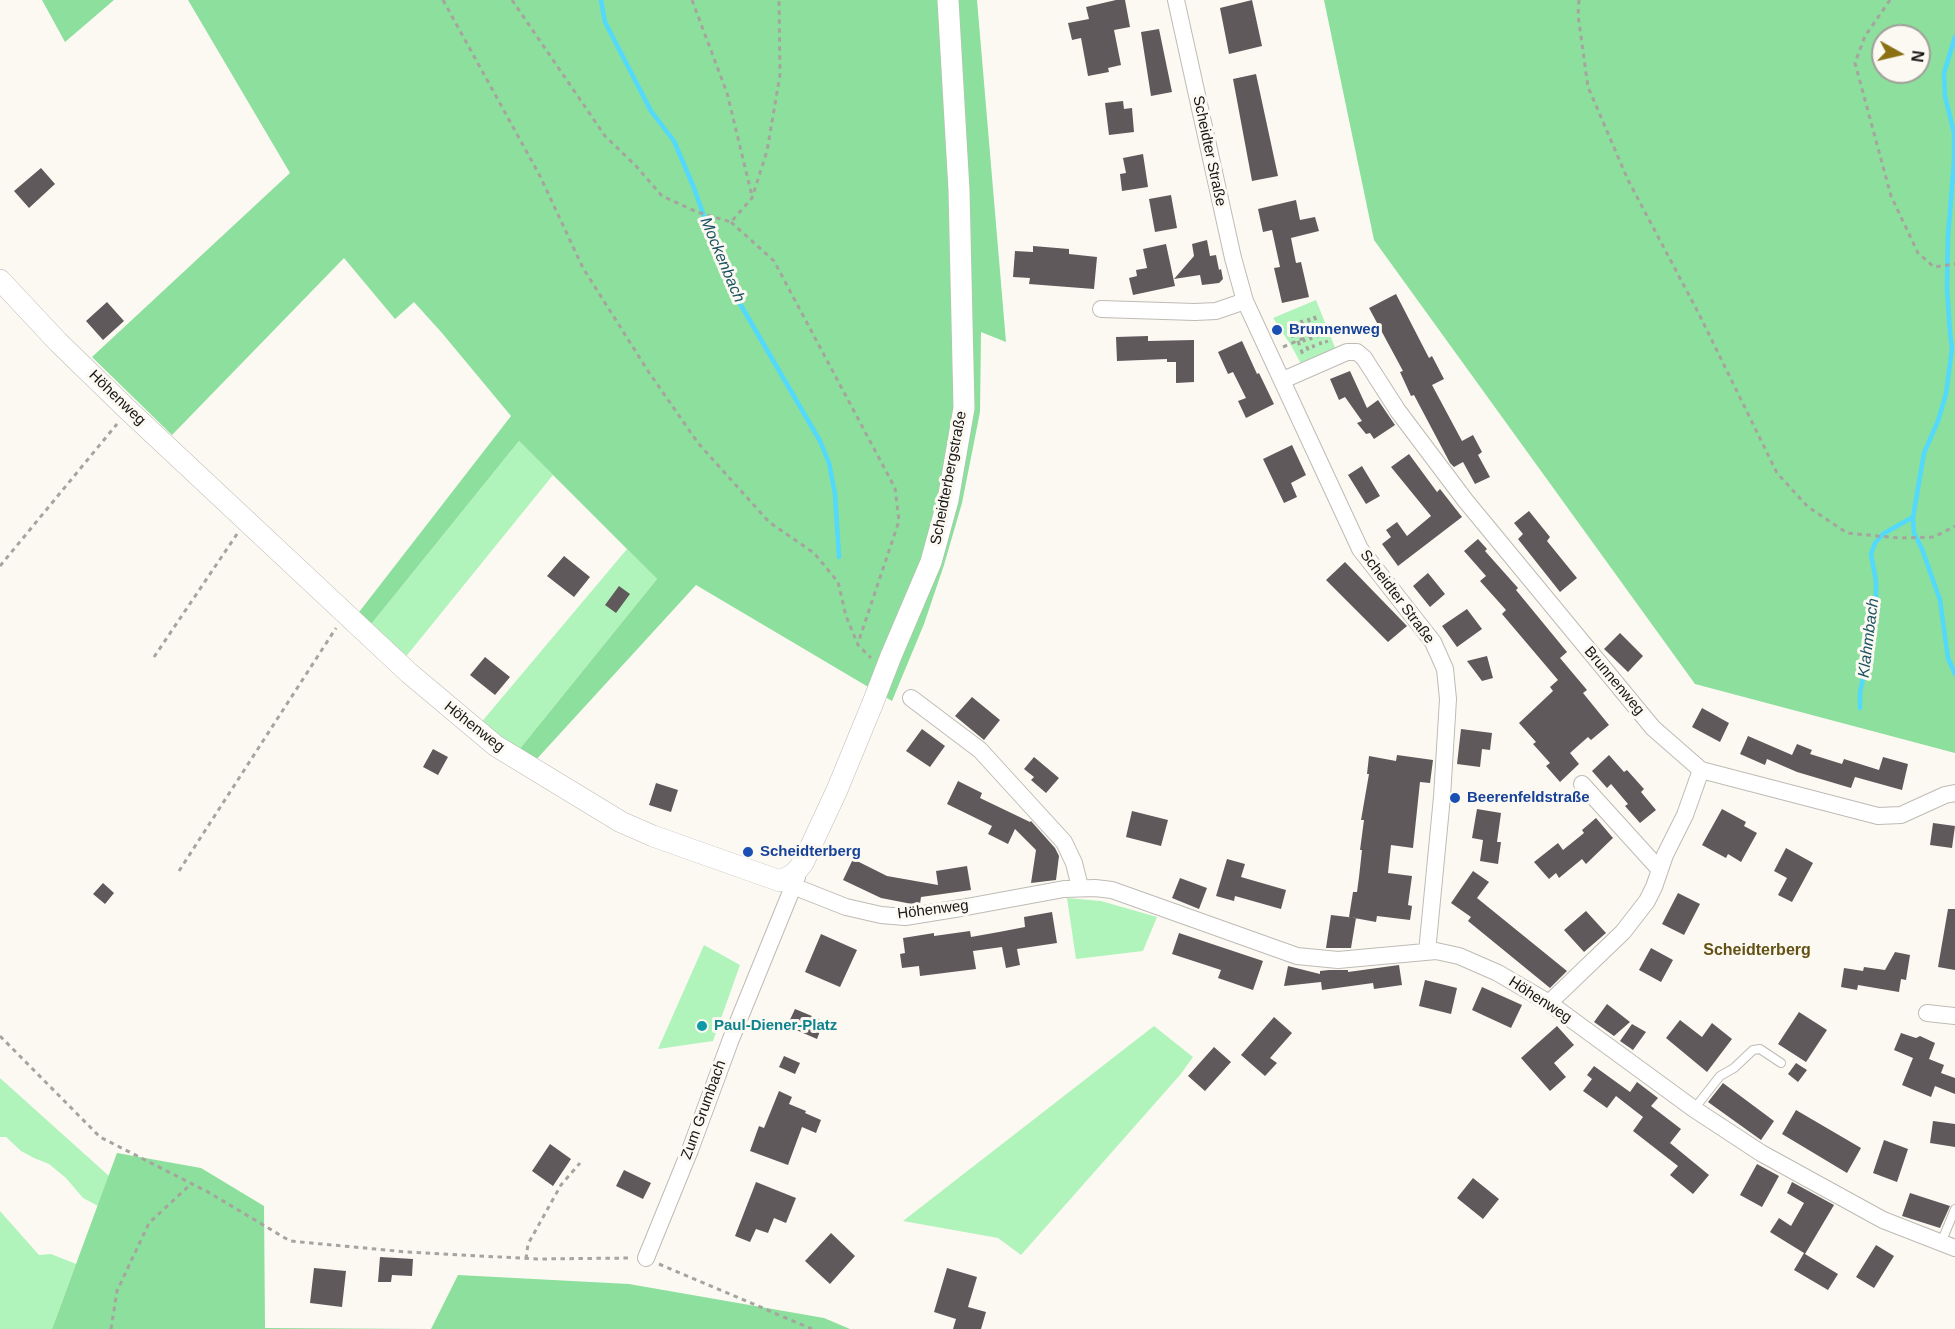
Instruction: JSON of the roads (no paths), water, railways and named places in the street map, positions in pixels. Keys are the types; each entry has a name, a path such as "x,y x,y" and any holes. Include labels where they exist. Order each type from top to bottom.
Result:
{"street":[{"name":"Scheidterbergstraße","path":"786,884 803,863 837,789 872,705 882,658 931,562 948,500 964,408 959,190 948,0"},
{"name":"Scheidter Straße","path":"1176,0 1233,258 1245,301 1360,549 1433,642 1445,669 1448,699 1442,797 1427,952"},
{"name":"Höhenweg","path":"0,280 58,342 128,410 345,615 472,728 526,765 621,822 846,907 866,912 905,917 1080,887 1112,891 1296,956 1338,960 1427,952 1448,953 1465,958 1498,973 1549,1003 1694,1109 1761,1153 1883,1220 1948,1245"},
{"path":"1101,309 1216,311 1245,301"},
{"name":"Brunnenweg","path":"1283,380 1347,352 1357,352 1364,358 1398,411 1465,500 1653,728 1701,770 1878,816 1900,814 1955,793"},
{"path":"911,698 980,750 1064,842 1074,863 1080,887"},
{"path":"1549,1003 1623,933 1647,902 1685,815 1701,770"},
{"path":"1582,784 1660,870"},
{"name":"Zum Grumbach","path":"646,1258 690,1150 786,884"},
{"path":"1927,1013 1955,1016"}],"lane":[{"path":"1694,1109 1720,1076 1734,1068 1753,1050 1760,1049 1781,1064"},
{"path":"1948,1245 1955,1209"}],"waterway":[{"name":"Mockenbach","path":"601,0 605,22 651,111 674,141 735,295 820,441 829,463 835,494 839,557"},
{"name":"Klahmbach","path":"1955,37 1944,73 1945,96 1954,133 1947,288 1952,348 1946,394 1938,421 1924,453 1913,517 1914,533 1940,600 1948,658 1955,674"},
{"name":"Klahmbach","path":"1860,708 1860,693 1871,639 1876,598 1876,581 1871,554 1875,543 1883,534 1913,517"}],"place":[{"name":"Brunnenweg","path":"1277,330"},
{"name":"Beerenfeldstraße","path":"1455,798"},
{"name":"Scheidterberg","path":"748,852"},
{"name":"Paul-Diener-Platz","path":"702,1026"}],"district":[{"name":"Scheidterberg","path":"1757,951"}]}
